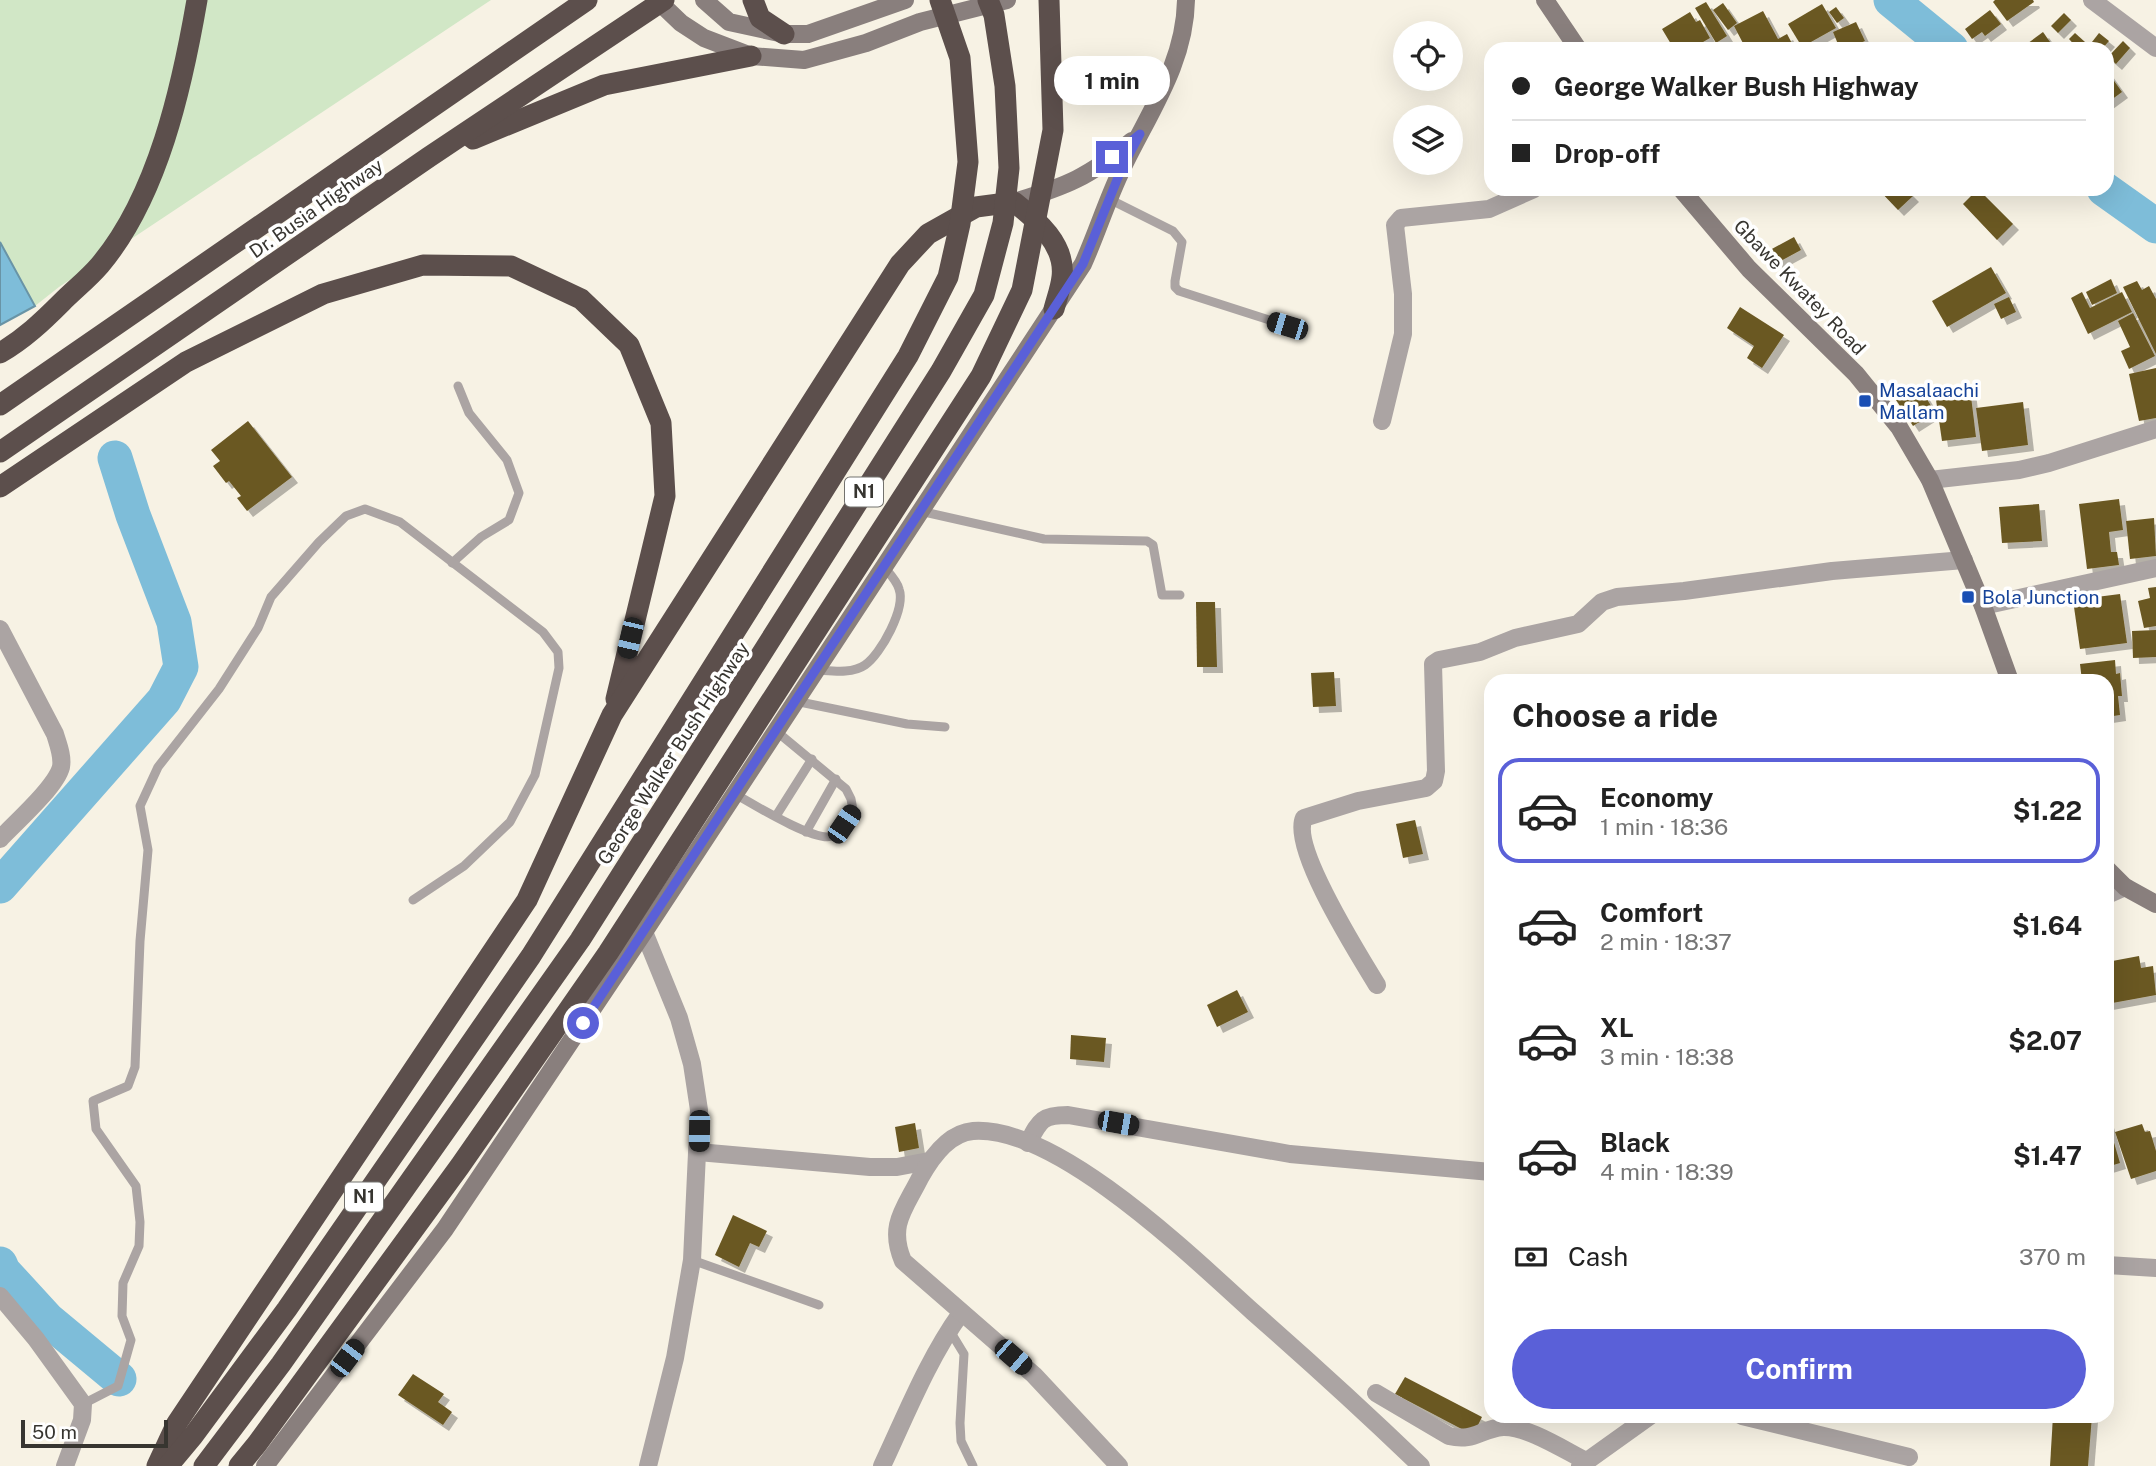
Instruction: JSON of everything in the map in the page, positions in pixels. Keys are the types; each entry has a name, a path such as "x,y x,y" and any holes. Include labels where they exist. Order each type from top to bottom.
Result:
{"highway":[{"path":"0,353 26,337 101,264 135,211 163,143 182,78 197,0"},
{"name":"Dr. Busia Highway","path":"0,405 587,0"},
{"path":"753,0 760,18 784,34"},
{"name":"George Walker Bush Highway","path":"168,1466 287,1309 523,968 908,356 948,276 960,224 968,162 960,58 940,0"},
{"name":"George Walker Bush Highway","path":"204,1466 281,1364 580,940 941,371 984,295 1003,223 1009,167 1005,86 994,15 988,0"},
{"name":"N1","path":"239,1466 460,1166 608,953 981,376 1022,290 1053,130 1049,0"},
{"name":"Dr. Busia Highway","path":"0,452 660,1"},
{"path":"429,157 604,85 751,55"},
{"path":"157,1466 177,1423 527,900 612,715 900,264 928,234 976,207 1014,202 1034,218 1061,252 1063,276 1054,309"},
{"path":"0,487 186,362 323,294 423,265 512,266 581,299 629,345 661,423 665,496 612,715"}],"street":[{"path":"704,0 729,22 784,34 808,34 905,0"},
{"path":"660,1 681,23 704,38 751,55 804,60 866,43 920,22 1007,0"},
{"path":"1545,0 1573,42"},
{"path":"2092,0 2156,48"},
{"path":"265,1466 445,1229 644,932 1083,264 1109,199 1172,71 1184,29 1185,1"},
{"path":"1014,202 1082,178 1140,134"},
{"path":"1382,421 1403,334 1403,295 1395,225 1401,218 1489,209 1518,196"},
{"name":"Gbawe Kwatey Road","path":"1687,196 1749,269 1856,374 1899,428 1930,480 1983,606 2007,674"},
{"path":"1930,480 2029,468 2156,429"},
{"path":"1377,985 1320,883 1302,842 1301,824 1304,818 1358,801 1426,788 1434,781 1433,664 1439,660 1480,652 1515,638 1578,624 1602,602 1616,597 1684,592 1832,571 1964,560"},
{"path":"1983,606 2156,568"},
{"path":"0,629 55,734 61,751 61,765 55,780 0,839"},
{"path":"2114,876 2124,887 2153,898"},
{"path":"2114,892 2124,887"},
{"path":"644,932 679,1018 692,1064 699,1110 692,1260 675,1359 649,1466"},
{"path":"1028,1143 1038,1122 1050,1115 1068,1115 1290,1154 1484,1171"},
{"path":"1119,1466 1034,1375 903,1261 896,1244 897,1225 929,1161 948,1141 971,1131 993,1132 1028,1143 1104,1184 1166,1234 1359,1406 1421,1466"},
{"path":"698,1152 870,1167 897,1167 929,1161"},
{"path":"2114,1265 2156,1268"},
{"path":"0,1296 36,1339 83,1404 82,1420 65,1466"},
{"path":"882,1466 949,1329 961,1312"},
{"path":"1376,1393 1448,1436 1472,1438 1488,1430 1504,1427 1521,1430 1583,1463 1640,1423"},
{"path":"1771,1423 1909,1457"}],"lane":[{"path":"1109,199 1180,236 1182,242 1175,281 1179,291 1287,326"},
{"path":"452,563 481,537 509,520 519,493 507,460 469,412 458,386"},
{"path":"83,1404 118,1386 131,1340 122,1316 123,1283 139,1246 140,1222 136,1186 96,1129 93,1101 128,1086 135,1067 140,941 148,850 141,806 158,767 219,689 258,628 271,597 319,541 346,516 365,509 400,522 543,632 558,652 559,668 535,775 510,822 464,866 414,900"},
{"path":"920,511 1044,539 1147,541 1153,545 1160,591 1167,596 1180,595"},
{"path":"816,670 845,672 865,665 886,640 901,604 900,589 884,567"},
{"path":"796,701 907,724 945,727"},
{"path":"735,794 806,832 825,838 833,836 853,810 852,799 846,789 776,731"},
{"path":"776,816 812,759"},
{"path":"806,832 836,779"},
{"path":"692,1260 819,1305"},
{"path":"949,1329 964,1354 961,1441 973,1466"}],"green space":[{"path":"0,0 491,0 59,287 35,306 0,242"}],"water":[{"path":"0,242 35,306 0,325"}],"building":[{"path":"1706,2 1727,36 1715,42 1695,8"},
{"path":"1993,2 2034,2 2007,21"},
{"path":"1723,3 1737,23 1728,30 1713,10"},
{"path":"1822,4 1836,28 1811,42 1799,42 1788,24"},
{"path":"1836,7 1844,18 1837,23 1829,12"},
{"path":"1990,10 2001,24 1985,36 1982,32 1972,39 1965,29"},
{"path":"1763,11 1778,39 1787,34 1791,42 1742,42 1734,26"},
{"path":"1690,12 1696,22 1700,20 1710,38 1703,42 1670,42 1662,29"},
{"path":"2064,13 2071,20 2058,33 2051,26"},
{"path":"1856,22 1865,41 1837,42 1833,32"},
{"path":"2043,32 2050,42 2029,42"},
{"path":"2075,33 2085,42 2072,42 2069,39"},
{"path":"2099,33 2109,41 2108,42 2092,42"},
{"path":"2123,41 2130,48 2116,64 2114,51"},
{"path":"2114,81 2122,92 2114,98"},
{"path":"1885,196 1913,196 1898,210"},
{"path":"1971,196 1985,196 2013,224 1997,240 1963,204"},
{"path":"1794,237 1801,250 1777,263 1770,250"},
{"path":"1991,267 2006,293 1947,327 1932,301"},
{"path":"2111,279 2117,293 2092,305 2086,292"},
{"path":"2137,281 2142,290 2149,286 2156,299 2156,354 2123,287"},
{"path":"2082,292 2090,308 2122,292 2132,312 2088,334 2071,298"},
{"path":"2009,297 2016,312 2001,319 1994,304"},
{"path":"1740,307 1784,335 1762,368 1747,358 1754,346 1727,328"},
{"path":"2133,313 2155,356 2129,369 2121,351 2130,347 2118,321"},
{"path":"2156,368 2156,418 2139,421 2129,374"},
{"path":"1918,385 1935,412 1913,426 1896,400"},
{"path":"1970,388 1976,437 1942,441 1935,393"},
{"path":"2023,402 2028,445 1982,451 1976,408"},
{"path":"248,421 292,477 247,511 237,498 241,496 213,466 220,461 211,450"},
{"path":"2119,499 2123,530 2109,532 2111,552 2117,552 2119,565 2087,569 2079,504"},
{"path":"2039,504 2042,541 2002,543 1999,507"},
{"path":"2154,518 2156,556 2130,559 2126,521"},
{"path":"2156,587 2156,626 2144,628 2138,601 2150,598 2148,588"},
{"path":"2120,594 2127,643 2080,649 2073,600"},
{"path":"1196,602 1215,602 1217,667 1197,667"},
{"path":"2156,630 2156,657 2133,658 2132,631"},
{"path":"2115,660 2116,674 2120,673 2120,715 2114,716 2114,674 2081,674 2080,664"},
{"path":"1334,672 1336,706 1313,707 1311,673"},
{"path":"1415,820 1423,854 1403,858 1396,824"},
{"path":"2139,956 2141,968 2153,966 2156,995 2114,1003 2114,961"},
{"path":"1237,990 1248,1012 1217,1027 1207,1005"},
{"path":"1071,1035 1106,1038 1104,1062 1070,1059"},
{"path":"915,1123 919,1148 899,1152 895,1127"},
{"path":"2142,1124 2145,1132 2150,1131 2156,1151 2156,1171 2131,1179 2115,1132"},
{"path":"2114,1142 2120,1163 2114,1165"},
{"path":"733,1215 767,1231 759,1247 750,1243 739,1267 715,1255"},
{"path":"413,1374 444,1394 438,1402 452,1412 443,1425 398,1395"},
{"path":"1405,1377 1482,1417 1473,1435 1395,1394"},
{"path":"2053,1423 2091,1423 2088,1466 2050,1466"}],"waterway":[{"path":"1891,0 1942,42"},
{"path":"2114,196 2156,226"},
{"path":"0,886 164,700 181,667 174,622 133,515 115,458"},
{"path":"0,1264 3,1271 48,1320 119,1379"}],"place":[{"name":"Masalaachi Mallam","path":"1865,401"},
{"name":"Bola Junction","path":"1968,597"}],"route":[{"path":"583,1023 1083,264 1104,218 1121,170 1140,134 1112,157"}]}
